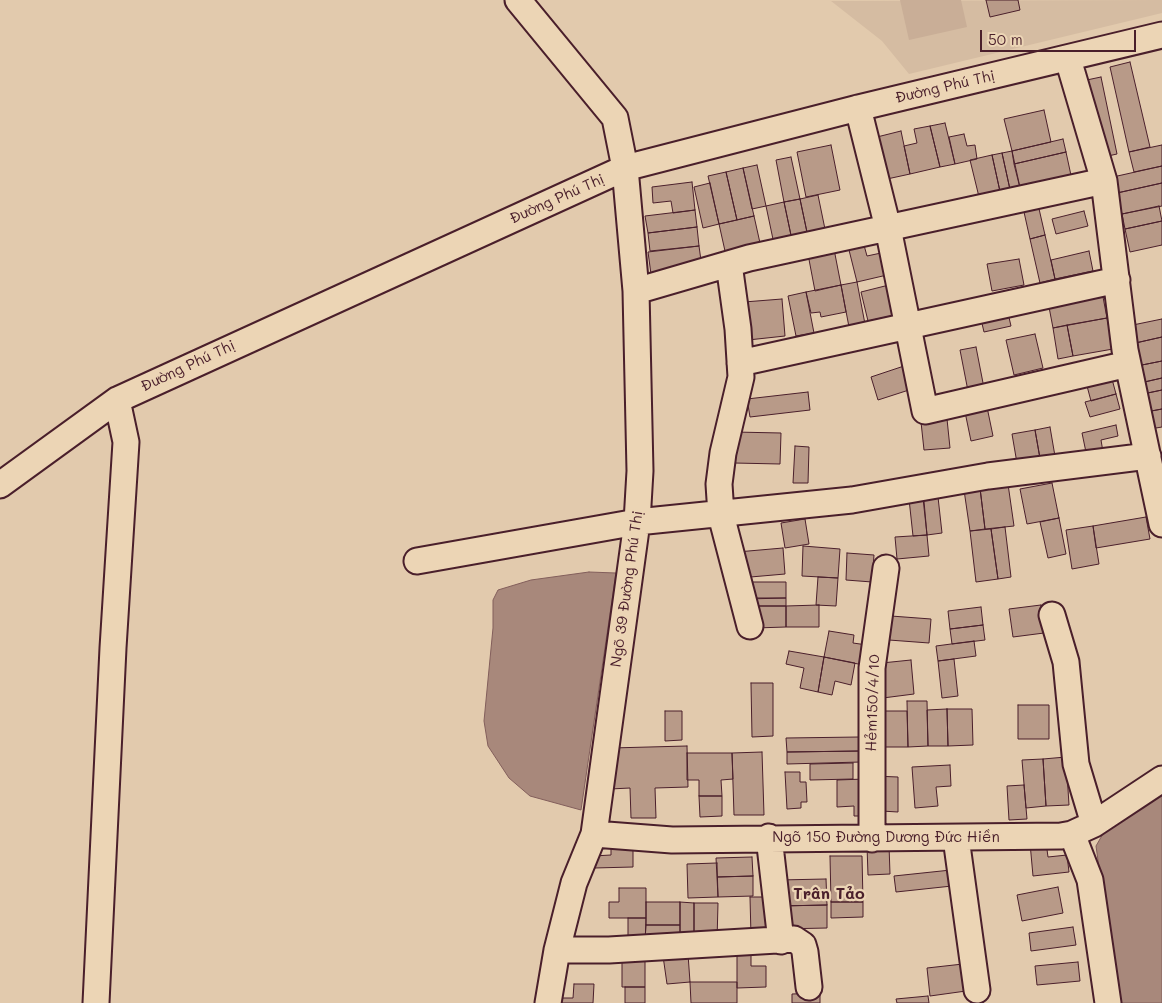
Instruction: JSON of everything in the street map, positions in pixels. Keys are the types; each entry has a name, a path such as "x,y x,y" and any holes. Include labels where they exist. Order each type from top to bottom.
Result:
{"street":[{"name":"Ngõ 39 Đường Phú Thị","path":"518,0 615,118 625,168 636,291 640,471 638,522 594,834 574,883 557,950 548,1003"},
{"name":"Đường Phú Thị","path":"0,485 117,400 625,168 858,108 1162,35"},
{"path":"1068,59 1104,182 1128,364 1162,524"},
{"path":"858,108 888,228 925,411 1128,364"},
{"path":"636,291 729,264 1104,182"},
{"path":"729,264 738,329 741,377 722,461 719,484 721,515 750,626"},
{"path":"740,363 1117,280"},
{"path":"96,1003 126,442 117,400"},
{"path":"417,561 638,522 721,515 852,500 988,476 1148,456"},
{"name":"Hẻm150/4/10","path":"872,839 872,668 886,568"},
{"path":"1052,615 1066,662 1083,829 1108,1003"},
{"path":"1083,829 1162,779"},
{"name":"Ngõ 150 Đường Dương Đức Hiền","path":"594,834 672,840 769,837 872,839 956,838 1083,829"},
{"path":"769,837 781,940"},
{"path":"956,838 977,990"},
{"path":"557,950 609,950 794,939 803,945 808,987"}],"shaded area":[{"path":"900,0 961,0 967,27 909,40"},
{"path":"1162,0 1162,13 909,74 882,41 831,1"},
{"path":"589,572 616,573 581,810 530,796 509,778 488,746 484,721 493,628 493,600 498,590 531,580"},
{"path":"1162,795 1162,1003 1118,1003 1096,846 1104,832 1139,803"}],"building":[{"path":"986,0 1018,0 1020,10 990,17"},
{"path":"1130,62 1150,147 1129,152 1110,67"},
{"path":"1101,77 1117,154 1099,158 1082,81"},
{"path":"1044,110 1051,142 1012,151 1004,119"},
{"path":"945,123 955,164 940,167 930,126"},
{"path":"930,126 940,167 910,174 904,146 917,143 914,129"},
{"path":"901,131 910,174 887,179 877,137"},
{"path":"964,134 967,146 975,145 977,159 955,164 949,137"},
{"path":"1063,139 1066,152 1014,164 1012,151"},
{"path":"831,145 840,190 806,197 797,152"},
{"path":"1162,145 1162,166 1134,172 1129,152"},
{"path":"1012,151 1021,192 1011,194 1002,153"},
{"path":"1066,152 1072,180 1021,192 1014,164"},
{"path":"1002,153 1011,194 1001,196 992,155"},
{"path":"992,155 1001,196 980,201 970,160"},
{"path":"791,157 800,199 784,202 776,160"},
{"path":"757,165 766,206 752,209 743,168"},
{"path":"1162,166 1162,183 1117,193 1113,177"},
{"path":"743,168 754,216 737,220 726,172"},
{"path":"726,172 737,220 719,224 708,176"},
{"path":"692,182 695,210 673,213 671,201 653,203 652,187"},
{"path":"710,183 719,224 703,228 694,187"},
{"path":"1162,183 1162,206 1122,214 1117,193"},
{"path":"818,195 826,234 808,237 800,199"},
{"path":"800,199 808,237 792,240 784,202"},
{"path":"1037,200 1045,235 1030,239 1022,203"},
{"path":"784,202 792,240 774,244 766,206"},
{"path":"1159,206 1162,221 1125,229 1122,214"},
{"path":"695,210 697,227 648,233 645,216"},
{"path":"1084,211 1088,226 1056,234 1052,219"},
{"path":"754,216 762,252 727,260 719,224"},
{"path":"1162,221 1162,245 1130,252 1125,229"},
{"path":"697,227 699,246 650,251 648,233"},
{"path":"1045,235 1055,279 1040,283 1030,239"},
{"path":"862,238 867,256 881,253 887,275 857,282 847,242"},
{"path":"833,244 841,285 815,291 807,249"},
{"path":"699,246 702,268 651,274 648,252"},
{"path":"1089,251 1093,271 1055,279 1051,260"},
{"path":"1019,259 1024,285 992,291 987,264"},
{"path":"857,282 865,324 849,327 841,285"},
{"path":"841,285 846,312 821,317 820,312 811,313 806,292"},
{"path":"889,285 895,315 868,321 861,292"},
{"path":"806,292 814,333 796,336 788,296"},
{"path":"1103,297 1107,318 1053,328 1049,307"},
{"path":"782,299 785,336 748,340 744,302"},
{"path":"1007,309 1011,326 984,332 980,315"},
{"path":"1107,318 1113,349 1073,356 1067,325"},
{"path":"1162,319 1162,337 1131,344 1128,326"},
{"path":"1067,325 1073,356 1058,359 1053,328"},
{"path":"1035,334 1043,368 1014,375 1006,340"},
{"path":"1162,337 1162,361 1137,366 1131,344"},
{"path":"976,347 984,388 968,391 960,350"},
{"path":"1162,361 1162,378 1140,383 1137,366"},
{"path":"904,366 912,389 878,400 871,377"},
{"path":"1162,378 1162,390 1143,394 1140,383"},
{"path":"1112,379 1116,394 1091,401 1087,386"},
{"path":"1162,390 1162,409 1146,412 1143,394"},
{"path":"808,392 810,410 750,417 747,399"},
{"path":"1116,394 1120,409 1090,417 1085,402"},
{"path":"987,407 993,436 971,441 965,412"},
{"path":"1162,409 1162,427 1150,429 1146,412"},
{"path":"947,419 950,448 924,450 921,422"},
{"path":"1116,425 1118,436 1101,440 1103,452 1087,457 1082,433"},
{"path":"1050,427 1056,462 1041,464 1035,430"},
{"path":"1035,430 1041,464 1018,469 1012,434"},
{"path":"734,432 781,433 780,464 734,463"},
{"path":"795,446 809,447 808,483 793,483"},
{"path":"1052,483 1059,518 1027,524 1020,489"},
{"path":"1008,484 1014,526 985,529 980,488"},
{"path":"937,488 942,533 927,535 923,490"},
{"path":"980,488 985,529 970,531 964,490"},
{"path":"923,498 927,535 913,536 909,499"},
{"path":"1146,517 1150,539 1096,548 1093,526"},
{"path":"1059,518 1066,554 1048,558 1040,522"},
{"path":"805,519 809,544 785,548 781,523"},
{"path":"1093,526 1099,564 1072,569 1066,530"},
{"path":"1005,527 1011,577 998,579 991,529"},
{"path":"991,529 998,579 976,582 970,531"},
{"path":"927,535 929,556 897,559 895,537"},
{"path":"803,546 840,549 838,578 802,576"},
{"path":"783,548 785,574 739,578 737,552"},
{"path":"847,553 874,555 872,582 846,580"},
{"path":"818,577 838,578 836,606 816,605"},
{"path":"745,582 786,582 786,598 745,599"},
{"path":"754,598 786,598 786,606 755,606"},
{"path":"819,605 819,627 786,627 786,606"},
{"path":"1041,605 1044,633 1013,637 1009,609"},
{"path":"755,606 786,606 786,627 755,628"},
{"path":"981,607 983,625 950,629 948,611"},
{"path":"891,616 931,619 929,643 889,640"},
{"path":"983,625 985,640 952,644 950,629"},
{"path":"829,631 854,635 853,643 867,645 863,665 824,657"},
{"path":"974,641 976,656 938,661 936,646"},
{"path":"789,651 824,657 818,692 800,688 804,668 786,664"},
{"path":"824,657 855,663 851,685 835,681 832,695 818,692"},
{"path":"954,659 958,696 942,698 938,661"},
{"path":"911,660 914,694 875,699 872,664"},
{"path":"751,683 773,683 773,736 752,737"},
{"path":"907,701 927,701 928,746 908,747"},
{"path":"1018,705 1049,705 1049,739 1018,739"},
{"path":"947,709 972,709 973,745 948,746"},
{"path":"947,709 948,746 928,746 927,710"},
{"path":"665,711 682,711 682,740 665,741"},
{"path":"871,711 907,711 908,747 872,747"},
{"path":"860,737 861,751 787,752 786,738"},
{"path":"687,746 688,787 655,788 656,818 631,818 630,788 610,789 611,748"},
{"path":"861,751 861,762 787,764 787,752"},
{"path":"762,752 764,815 734,815 732,753"},
{"path":"687,753 732,753 733,779 721,780 722,796 699,796 699,780 687,780"},
{"path":"1066,757 1069,805 1046,806 1043,759"},
{"path":"1043,759 1046,806 1026,808 1022,760"},
{"path":"853,763 853,779 810,780 810,764"},
{"path":"950,765 951,786 936,787 938,806 915,808 912,767"},
{"path":"785,772 800,772 800,782 806,782 807,802 801,802 801,808 787,809"},
{"path":"873,776 898,777 898,812 881,811"},
{"path":"865,779 866,816 854,816 854,806 837,807 837,780"},
{"path":"1024,785 1027,819 1009,820 1007,786"},
{"path":"699,796 722,796 722,816 700,817"},
{"path":"1046,842 1048,857 1067,855 1069,872 1033,876 1030,843"},
{"path":"889,845 890,874 868,875 867,846"},
{"path":"611,847 633,847 633,867 594,868 593,856 611,855"},
{"path":"830,856 862,856 863,902 831,902"},
{"path":"752,857 753,876 717,877 716,858"},
{"path":"717,863 718,897 688,898 687,864"},
{"path":"951,870 952,886 896,892 894,876"},
{"path":"753,876 753,896 718,897 717,877"},
{"path":"826,879 827,905 779,906 779,880"},
{"path":"1058,887 1063,913 1022,921 1017,895"},
{"path":"619,888 646,888 646,918 609,918 609,902 619,902"},
{"path":"750,897 771,897 771,935 751,936"},
{"path":"646,902 680,902 680,925 646,925"},
{"path":"680,902 694,903 694,941 680,941"},
{"path":"831,902 863,902 863,917 831,918"},
{"path":"694,903 718,903 717,941 694,941"},
{"path":"827,905 827,928 780,929 779,906"},
{"path":"628,918 646,918 645,945 628,945"},
{"path":"646,925 680,925 680,941 645,941"},
{"path":"1073,927 1076,945 1031,951 1029,933"},
{"path":"737,951 751,952 751,966 766,966 766,987 737,988"},
{"path":"688,954 690,982 667,984 663,956"},
{"path":"622,958 645,958 645,987 622,987"},
{"path":"1078,962 1080,981 1037,985 1035,966"},
{"path":"963,964 966,991 930,996 927,968"},
{"path":"690,982 737,982 737,1003 691,1003"},
{"path":"574,984 594,984 593,1003 550,1003 550,998 573,998"},
{"path":"625,987 645,987 645,1003 625,1003"},
{"path":"820,993 820,1003 792,1003 792,994"},
{"path":"928,996 929,1003 897,1003 896,999"}],"district":[{"name":"Trân Tảo","path":"829,894"}]}
